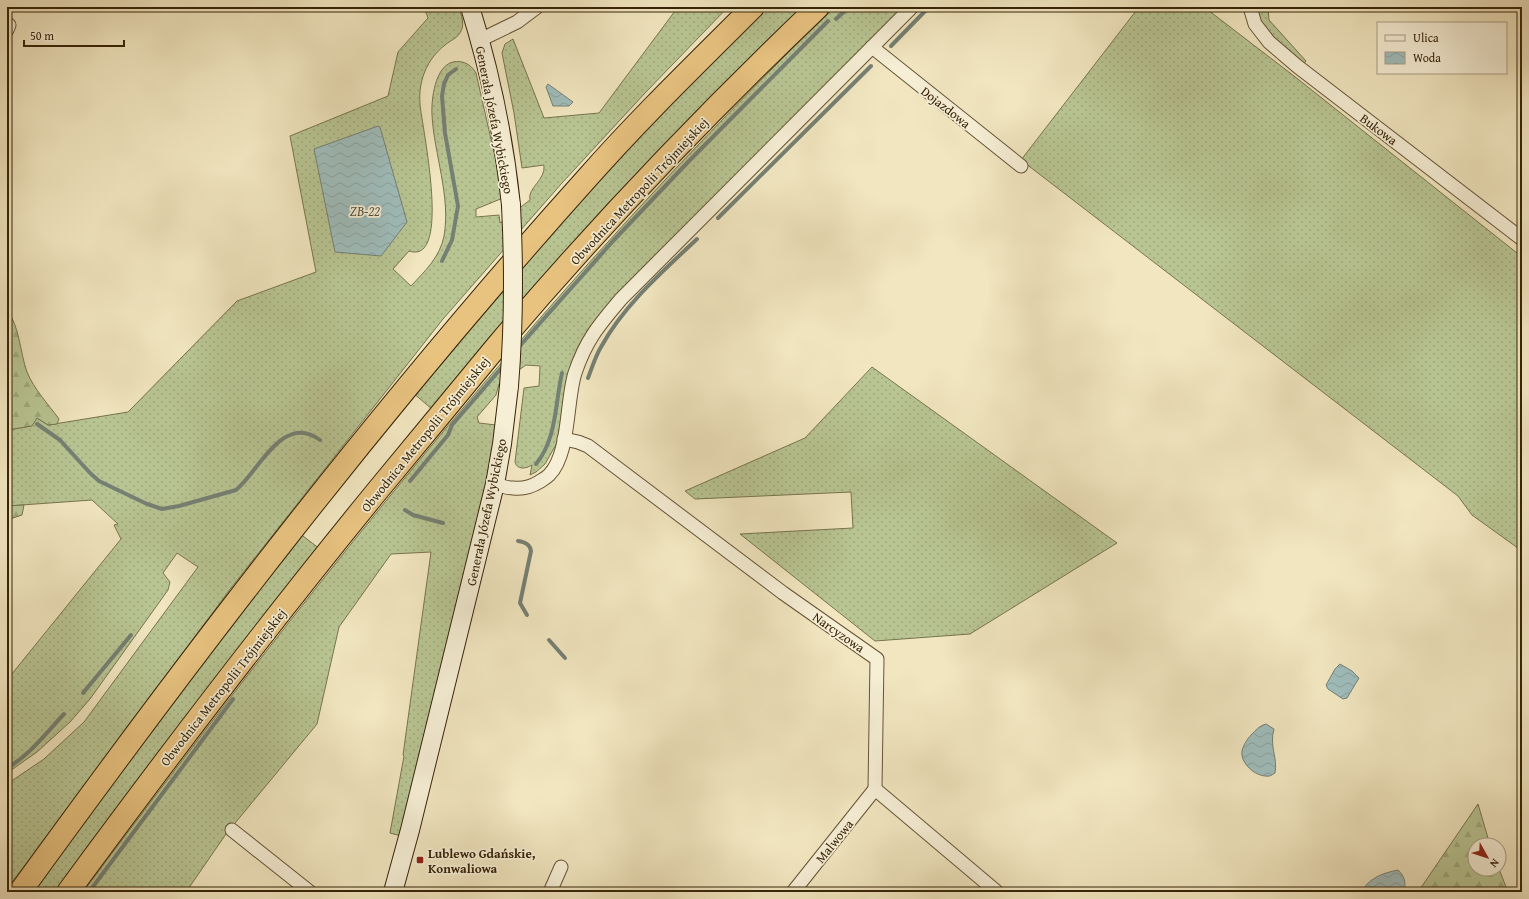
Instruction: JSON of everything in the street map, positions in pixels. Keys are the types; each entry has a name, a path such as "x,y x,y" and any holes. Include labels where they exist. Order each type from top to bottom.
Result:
{"highway":[{"path":"20,892 189,662 293,528 405,388 589,176 690,70 753,7"},
{"name":"Obwodnica Metropolii Trójmiejskiej","path":"68,892 220,690 326,554 498,345 605,224 724,100 818,7"}],"main road":[{"name":"Generała Józefa Wybickiego","path":"393,892 410,830 495,484 502,444 513,341 514,296 511,205 507,172 492,91 480,40 470,7"}],"street":[{"path":"480,40 517,22 537,7"},
{"path":"495,484 513,488 533,486 549,475 559,459 564,440 575,373 586,345 596,328 621,299 912,7"},
{"name":"Bukowa","path":"1250,7 1255,24 1269,42 1297,66 1522,239"},
{"path":"7,25 9,25 7,30"},
{"name":"Dojazdowa","path":"872,47 1021,166"},
{"name":"Narcyzowa","path":"564,440 578,442 588,446 783,594 878,659 875,790"},
{"path":"875,790 997,892"},
{"name":"Malwowa","path":"793,892 875,790"},
{"path":"232,830 310,892"},
{"path":"550,892 561,867"}],"green space":[{"path":"424,7 459,7 463,25 458,35 433,57 422,79 420,104 429,162 431,190 432,216 429,237 422,250 409,251 393,269 411,286 427,269 439,251 444,236 446,221 444,191 433,130 432,101 435,84 442,70 447,65 453,62 463,62 472,67 476,73 503,198 476,209 476,217 499,215 500,223 530,200 531,192 540,180 544,170 544,165 522,168 514,113 502,53 505,44 513,39 544,118 599,113 678,7 728,7 645,93 562,183 443,319 231,588 7,889 7,784 44,759 84,722 198,567 177,553 163,573 170,582 168,590 90,699 70,722 37,752 7,773 7,680 121,539 114,525 118,524 92,500 7,506 7,430 31,426 37,418 48,425 128,412 237,301 316,272 290,136 388,96 398,52 428,18"},
{"path":"762,7 806,7 433,410 412,392 556,224"},
{"path":"835,7 904,7 602,312 594,323 557,443 545,464 530,475 532,465 520,468 515,462 524,388 539,386 540,366 526,365 499,384 496,395 477,417 479,423 496,425 492,462 401,836 390,833 404,756 431,552 391,554 339,627 317,724 226,834 186,892 83,892 259,660 349,546 441,434 535,324 632,216 732,110"},
{"path":"1139,7 1204,7 1294,76 1522,257 1522,551 1472,515 1458,496 1021,160"},
{"path":"1254,7 1268,7 1269,20 1306,61 1301,67 1268,37"},
{"path":"7,310 15,324 27,372 37,390 59,419 57,424 48,425 37,418 32,426 7,430"},
{"path":"872,367 1117,543 970,634 875,641 740,534 853,528 851,492 695,499 685,491 805,438"},
{"path":"24,505 22,515 7,520 7,506"},
{"path":"299,533 320,549 59,892 30,892"},
{"path":"1478,804 1488,837 1467,837 1467,877 1502,877 1508,892 1418,892"}],"water":[{"path":"548,84 573,102 569,106 553,106 546,87"},
{"name":"ZB-22","path":"378,126 380,127 407,222 381,256 335,252 314,149"},
{"path":"1340,664 1352,671 1359,678 1347,698 1343,699 1328,689 1326,685 1335,669"},
{"path":"1266,724 1274,729 1272,741 1276,768 1275,773 1268,776 1257,774 1249,768 1242,756 1244,745 1248,738 1258,728"},
{"path":"1398,870 1404,880 1404,892 1361,892 1368,883 1377,877"}],"waterway":[{"path":"836,19 849,7"},
{"path":"891,46 929,7"},
{"path":"517,349 613,241 689,161 828,21"},
{"path":"718,218 871,66"},
{"path":"442,261 452,240 458,206 445,133 442,96 444,84 448,75 456,69"},
{"path":"588,378 599,351 621,317 644,290 697,239"},
{"path":"410,481 448,435 452,425 504,365"},
{"path":"536,464 543,454 552,432 562,373"},
{"path":"37,424 60,440 99,481 147,504 162,509 179,506 236,490 273,447 294,433 307,433 320,440"},
{"path":"405,510 413,515 443,523"},
{"path":"518,541 527,544 531,551 520,603 527,615"},
{"path":"83,693 131,635"},
{"path":"549,640 565,658"},
{"path":"89,892 233,699"},
{"path":"7,768 23,757 64,714"}],"place":[{"name":"Lublewo Gdańskie, Konwaliowa","path":"420,860"}]}
